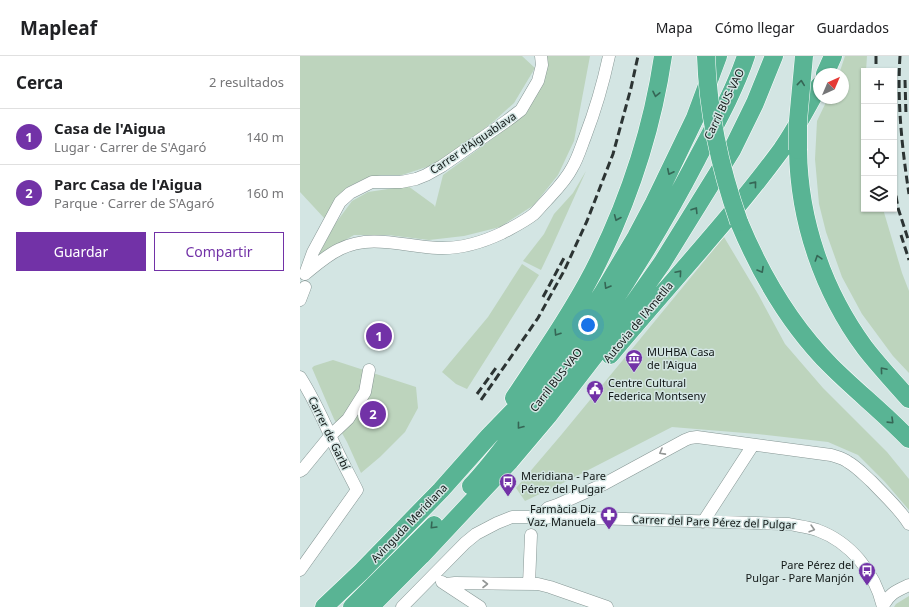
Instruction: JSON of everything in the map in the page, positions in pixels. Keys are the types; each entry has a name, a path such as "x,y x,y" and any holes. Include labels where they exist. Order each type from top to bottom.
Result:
{"highway":[{"path":"489,436 559,331 592,273 608,241 639,157 654,102 663,56"},
{"path":"706,56 706,76 712,120 728,190 739,222 758,264 776,296 804,336 831,366 891,420 909,439"},
{"path":"489,436 539,384 552,368 602,294 636,237 670,170 695,118 718,56"},
{"name":"Carril BUS-VAO","path":"352,607 443,516 479,477 558,380 608,310 647,249 675,200 735,86 746,56"},
{"path":"709,187 741,120 766,56"},
{"path":"370,607 421,556 510,461 548,416 641,294 732,150 758,96 774,56"},
{"path":"804,56 798,121 800,182 805,214 819,262 839,308 865,347 909,399"},
{"path":"828,68 833,56"},
{"path":"585,368 665,238 701,166 735,86"},
{"name":"Autovia de l'Ametlla","path":"443,547 510,474 617,346 721,226 782,148 813,97"},
{"name":"Avinguda Meridiana","path":"324,607 361,572 436,495 489,436"},
{"path":"386,607 443,547 491,482"}],"street":[{"name":"Carrer d'Aiguablava","path":"300,300 303,280 313,252 340,202 350,194 372,182 402,182 426,175 442,166 508,120 521,110 538,80 542,65 541,56"},
{"path":"303,280 329,256 340,249 353,244 393,242 438,248 454,247 479,242 494,236 521,223 534,214 562,184 572,168 592,120 609,56"},
{"path":"300,472 330,436 348,420 365,392 369,370"},
{"name":"Carrer de Garbí","path":"300,378 318,408 357,490 300,570"},
{"path":"402,607 470,538 476,534 512,517 538,517 548,508 558,511 604,484 690,438 703,437 831,455 841,458 850,462 859,470 895,505 904,515 909,524"},
{"path":"703,522 753,445"},
{"name":"Carrer del Pare Pérez del Pulgar","path":"558,511 703,522 789,524 816,529 841,542 867,569 879,594 883,607"},
{"path":"529,584 530,535"},
{"path":"432,578 446,584 460,595 480,607"},
{"path":"446,584 538,584 607,607"},
{"path":"883,607 887,598 892,593 909,585"}],"green space":[{"path":"300,56 522,56 535,68 514,103 493,122 439,163 402,175 381,175 364,179 346,188 325,219 300,192"},
{"path":"546,56 590,56 574,141 558,175 534,205 500,227 464,236 429,240 388,235 354,235 318,256 335,224 352,201 368,192 408,186 435,207 443,175 520,117"},
{"path":"845,56 867,56 866,68 861,68 861,212 884,212 902,273 909,291 909,373 893,356 862,314 842,277 826,232 819,204 815,159 817,121 825,104 849,104 849,68 841,68"},
{"path":"586,171 541,270 523,261 544,234 554,214 573,193"},
{"path":"724,237 758,294 785,344 823,388 887,452 909,479 909,510 885,482 858,455 828,442 672,427 525,501 516,488"},
{"path":"522,264 539,275 467,389 456,384 442,372 488,317"},
{"path":"333,360 416,387 418,408 405,432 380,457 361,473 347,442 334,419 312,368"},
{"path":"909,596 909,607 894,607 896,604"}],"railway":[{"path":"481,400 538,318 564,271 587,221 613,154 638,56"},
{"path":"876,56 876,68"},
{"path":"900,56 899,90 901,125 909,194"},
{"path":"905,80 906,116"},
{"path":"897,202 909,242"},
{"path":"901,235 909,260"},
{"path":"543,297 564,258"},
{"path":"477,394 498,365"}],"place":[{"name":"Casa de l'Aigua","path":"379,336"},
{"name":"MUHBA Casa de l'Aigua","path":"634,373"},
{"name":"Centre Cultural Federica Montseny","path":"595,404"},
{"name":"Parc Casa de l'Aigua","path":"373,414"},
{"name":"Meridiana - Pare Pérez del Pulgar","path":"508,497"},
{"name":"Farmàcia Diz Vaz, Manuela","path":"609,530"},
{"name":"Pare Pérez del Pulgar - Pare Manjón","path":"867,586"}]}
